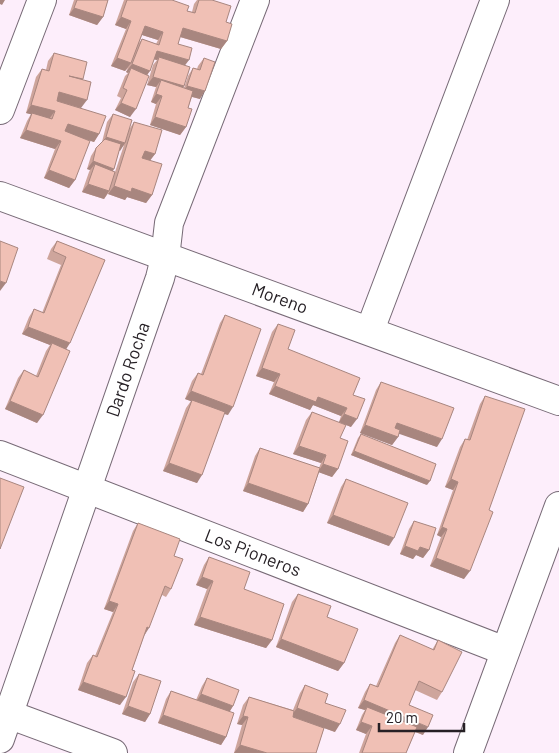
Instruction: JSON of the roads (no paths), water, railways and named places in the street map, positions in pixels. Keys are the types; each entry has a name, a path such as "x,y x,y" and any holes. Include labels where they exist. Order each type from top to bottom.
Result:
{"street":[{"path":"0,110 42,0"},
{"name":"Dardo Rocha","path":"3,721 89,488 166,258 169,223 255,0"},
{"path":"370,330 495,0"},
{"name":"Moreno","path":"0,196 166,258 370,330 559,401"},
{"name":"Los Pioneros","path":"0,455 505,651"},
{"path":"468,753 559,506"},
{"path":"3,721 113,753"}]}
